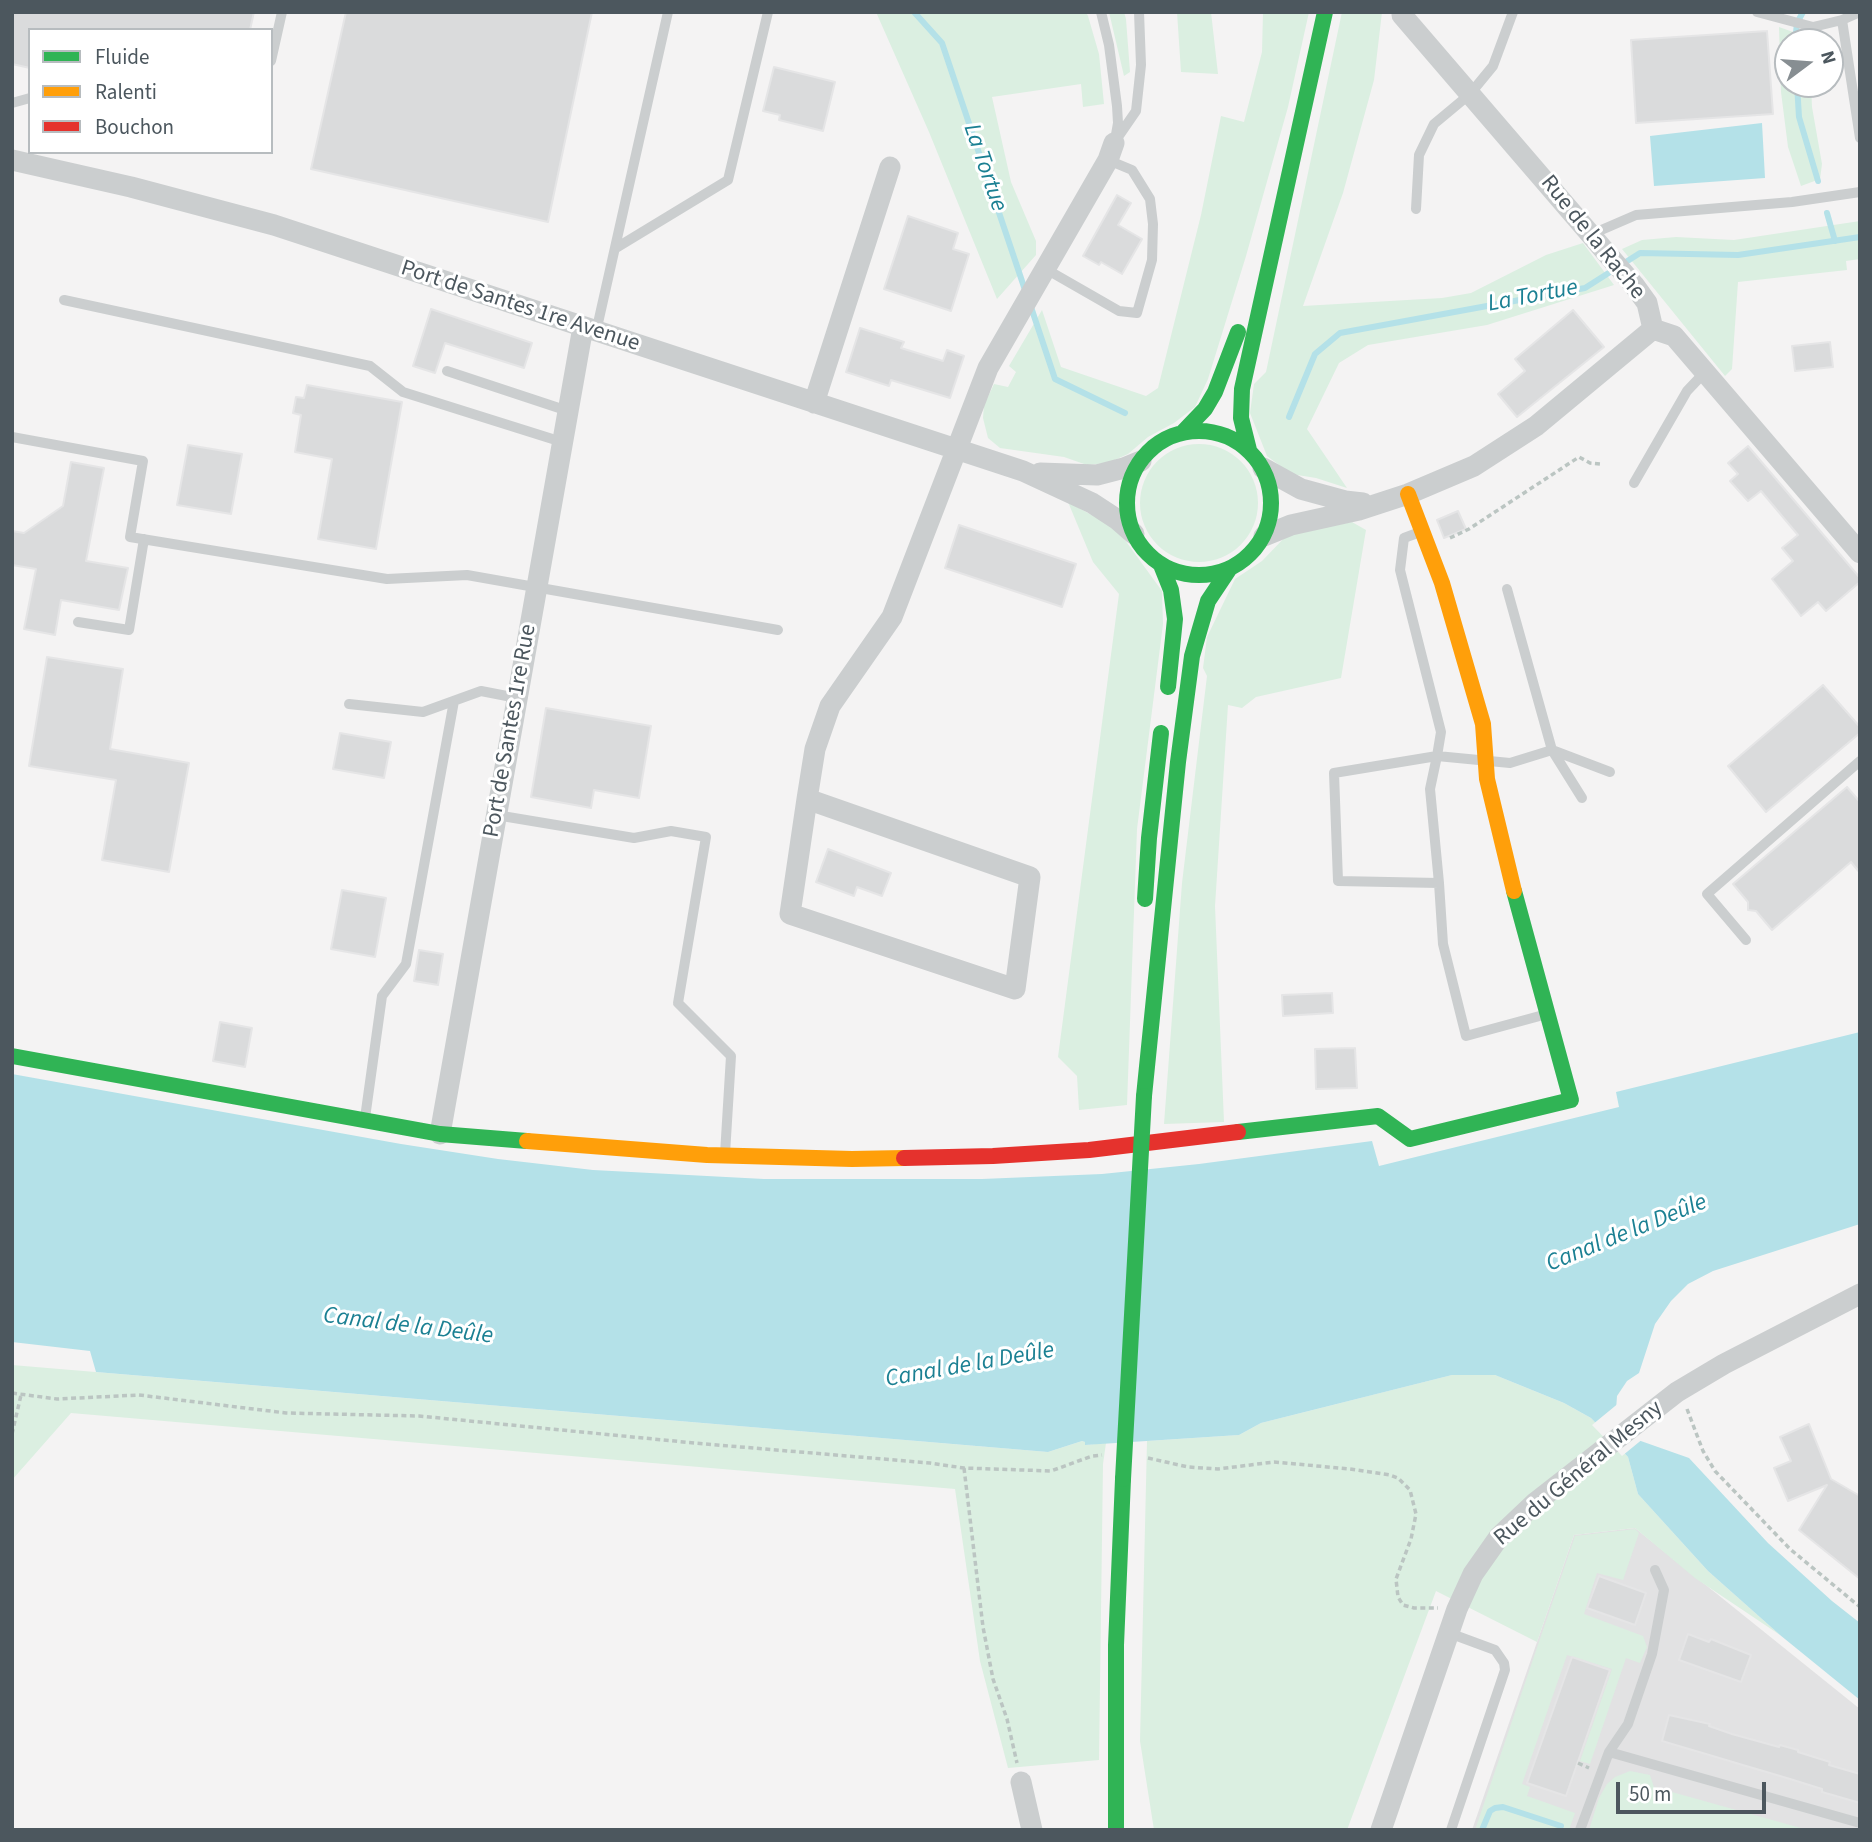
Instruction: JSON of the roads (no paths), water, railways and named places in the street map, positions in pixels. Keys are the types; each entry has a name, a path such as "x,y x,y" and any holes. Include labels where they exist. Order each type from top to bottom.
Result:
{"main road":[{"path":"1248,450 1241,418 1242,389 1325,12"},
{"path":"1184,432 1205,409 1226,368 1289,168"},
{"path":"1201,431 1218,433 1248,450 1263,468 1272,502 1264,536 1253,552 1230,568 1211,575 1190,575 1161,565 1145,551 1134,534 1128,516 1127,496 1131,478 1141,461 1159,443 1184,432 1201,431"},
{"path":"12,1056 440,1134 725,1155 852,1159 1076,1151 1378,1116 1410,1139 1572,1100 1520,916 1487,779 1483,724 1443,583 1408,494"},
{"path":"1144,1096 1145,922 1149,838 1175,619 1171,590 1161,565"},
{"path":"1116,1830 1116,1645 1144,1096 1178,762 1192,656 1208,601 1230,568"},
{"path":"1116,1645 1132,1830"}],"street":[{"name":"Rue de la Rache","path":"1402,15 1634,285 1647,303 1653,329 1674,335 1860,553"},
{"path":"807,799 1030,877 1015,989 790,914 807,799 815,750 830,706 892,617 981,384 1111,151"},
{"name":"Port de Santes 1re Avenue","path":"12,160 131,187 274,225 1023,471"},
{"path":"814,403 890,167"},
{"path":"1264,536 1291,524 1408,494 1474,466 1504,449 1546,419 1653,329"},
{"name":"Port de Santes 1re Rue","path":"440,1134 562,442 589,330"},
{"path":"1023,471 1097,474 1141,461"},
{"path":"1263,468 1301,489 1336,499 1355,503 1386,501"},
{"path":"1023,471 1092,503 1134,534"},
{"name":"Rue du Général Mesny","path":"1381,1830 1449,1633 1473,1574 1489,1549 1513,1523 1659,1405 1724,1364 1860,1294"},
{"path":"1021,1782 1032,1830"}],"lane":[{"path":"273,52 282,12"},
{"path":"589,330 616,248 668,12"},
{"path":"616,248 727,180 768,12"},
{"path":"1101,12 1109,46 1118,123 1111,151"},
{"path":"1111,151 1136,111 1141,65 1139,12"},
{"path":"1416,209 1419,155 1434,124 1470,94 1493,66 1513,12"},
{"path":"1757,12 1813,27 1842,20 1860,12"},
{"path":"1842,20 1860,138"},
{"path":"1040,275 1119,311 1137,313 1152,260 1153,224 1150,199 1132,170 1111,151"},
{"path":"1597,241 1636,215 1792,202 1860,192"},
{"path":"64,300 370,366 403,392 562,442"},
{"path":"447,371 568,411"},
{"path":"1634,484 1687,391 1705,372"},
{"path":"12,438 143,461 130,537 387,579 467,575 778,630"},
{"path":"1423,531 1404,538 1400,570 1441,732 1430,789 1443,944 1466,1035 1548,1014"},
{"path":"78,622 129,630 145,539"},
{"path":"1507,589 1552,750 1582,798"},
{"path":"349,704 423,712 481,691 517,698"},
{"path":"364,1121 383,996 406,964 454,701"},
{"path":"1439,883 1338,881 1334,772 1437,757 1510,763 1552,750 1610,772"},
{"path":"1746,940 1707,894 1860,761"},
{"path":"496,815 634,838 671,831 706,837 678,1003 731,1056 725,1155"},
{"path":"1580,1830 1609,1752 1628,1724 1653,1654 1664,1590 1655,1570"},
{"path":"1449,1633 1495,1650 1504,1663 1505,1670 1451,1830"},
{"path":"1609,1752 1860,1823"}],"water":[{"path":"1762,123 1765,178 1654,186 1650,136"},
{"name":"Canal de la Deûle","path":"1860,1032 1860,1224 1713,1271 1688,1284 1671,1301 1655,1324 1639,1373 1627,1381 1617,1396 1616,1410 1638,1440 1689,1458 1768,1543 1860,1623 1860,1700 1780,1635 1708,1571 1638,1494 1628,1457 1591,1418 1564,1403 1495,1375 1452,1375 1261,1423 1239,1435 1085,1445 1082,1441 1048,1452 96,1372 90,1351 12,1342 12,1074 401,1144 593,1170 764,1179 982,1179 1102,1174 1372,1141 1379,1166 1619,1107 1616,1092"}],"waterway":[{"name":"La Tortue","path":"914,12 942,43 1026,293"},
{"path":"1796,28 1803,12"},
{"path":"1798,98 1799,117 1818,181"},
{"path":"1827,213 1835,241"},
{"name":"La Tortue","path":"1289,417 1315,354 1340,333 1585,288 1640,253 1738,255 1860,237"},
{"name":"La Tortue","path":"1031,307 1055,379 1125,413"},
{"path":"1482,1830 1490,1811 1503,1807 1561,1826"}]}
